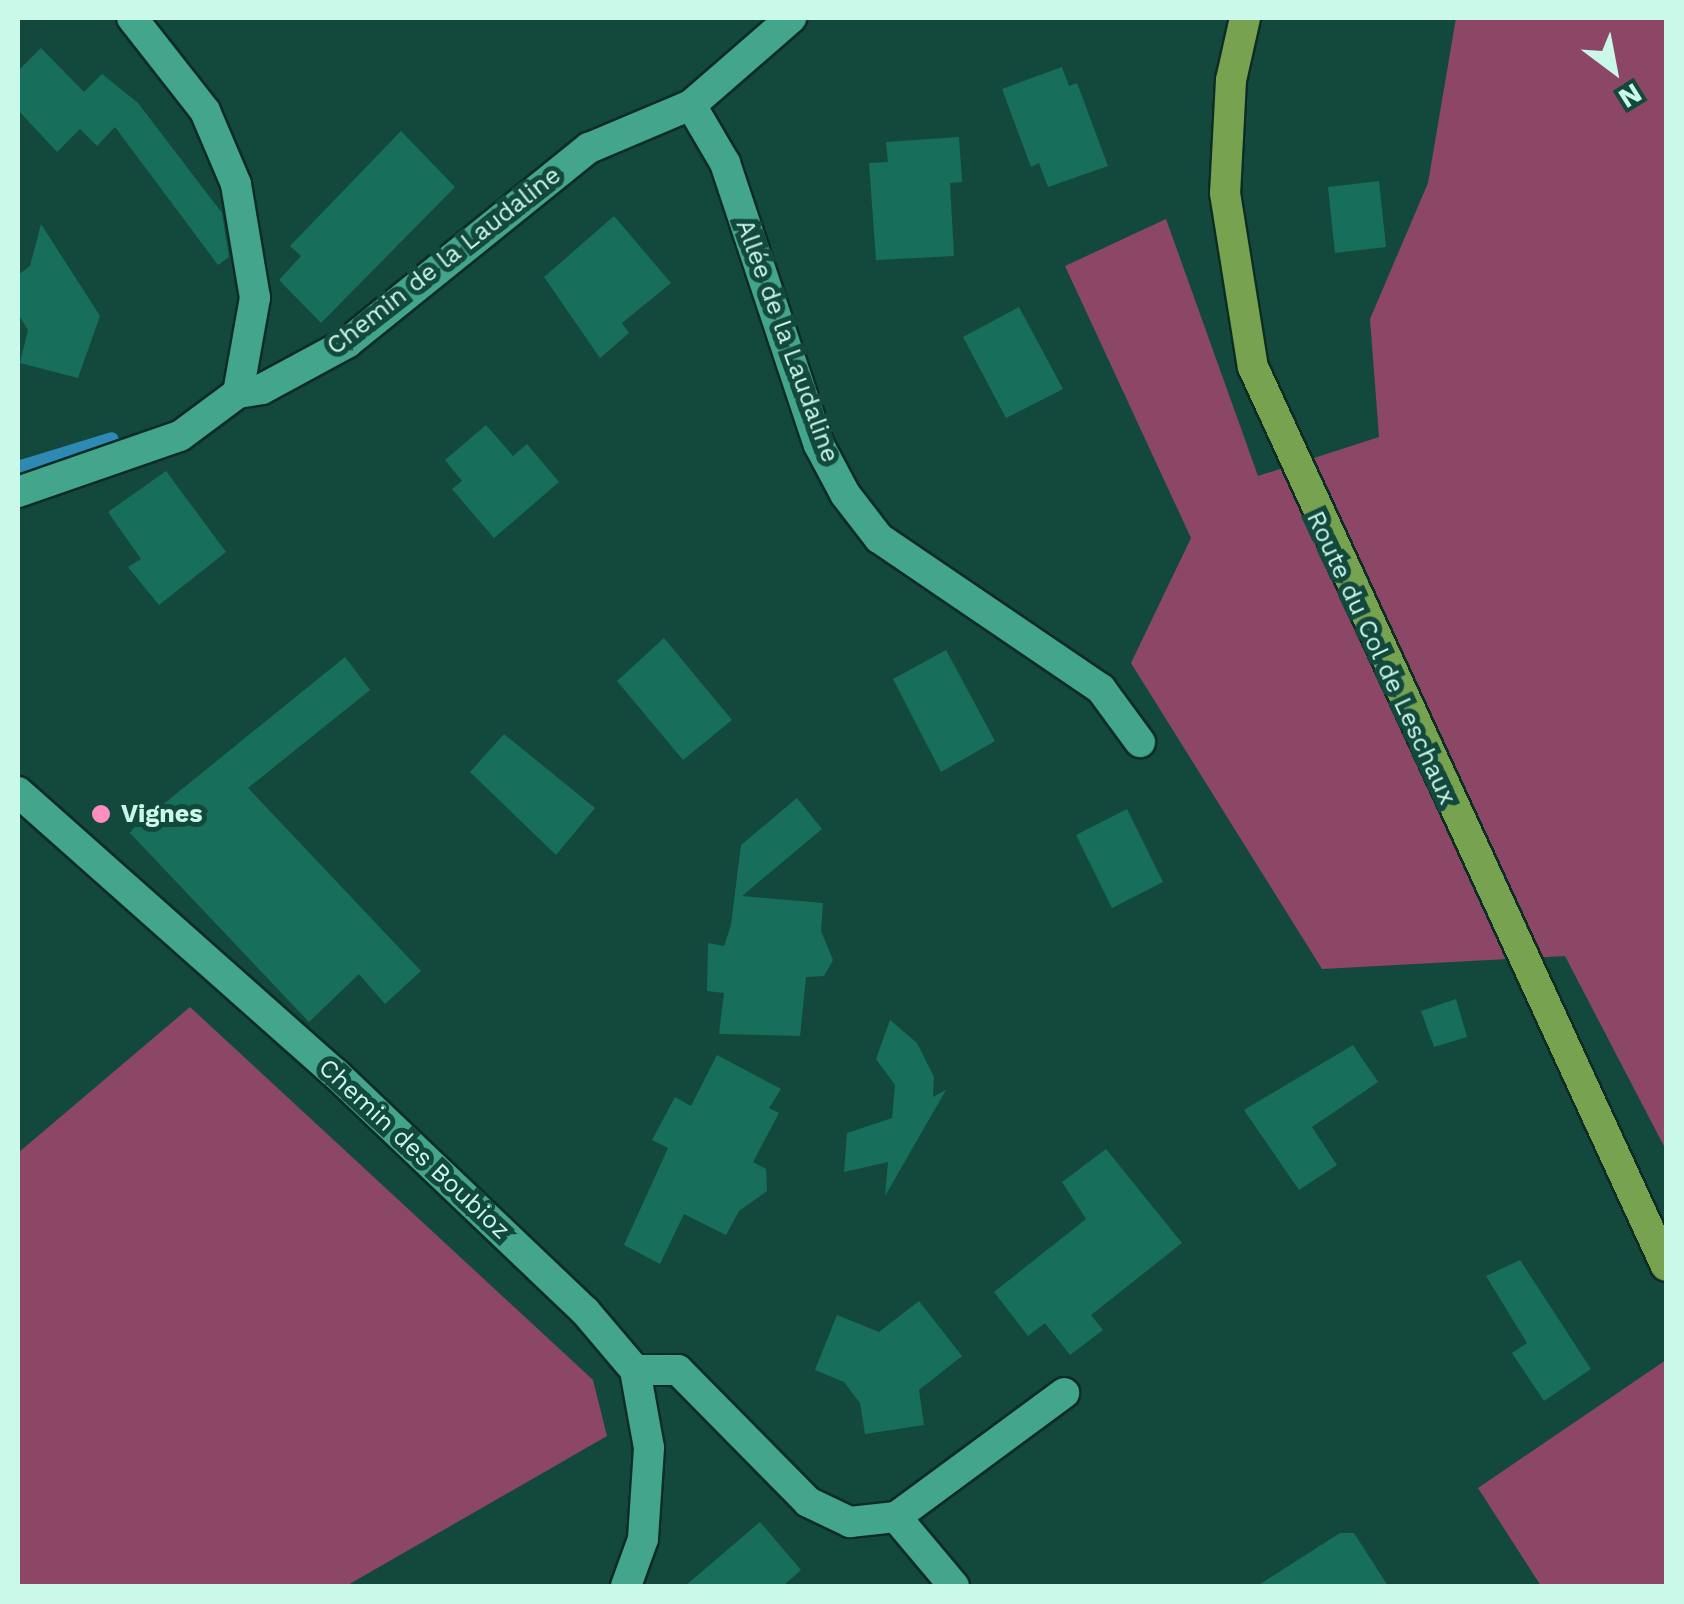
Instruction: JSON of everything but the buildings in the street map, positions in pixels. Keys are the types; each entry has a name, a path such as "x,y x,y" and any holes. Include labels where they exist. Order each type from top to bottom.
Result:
{"main road":[{"name":"Route du Col de Leschaux","path":"1244,18 1231,80 1225,192 1253,367 1666,1266"}],"street":[{"path":"132,18 204,111 236,184 255,298 238,393"},
{"name":"Chemin de la Laudaline","path":"18,492 180,436 238,393 262,389 347,344 589,148 691,106 791,18"},
{"name":"Allée de la Laudaline","path":"691,106 725,164 819,445 846,494 879,538 1101,688 1140,742"},
{"name":"Chemin des Boubioz","path":"18,792 336,1074 586,1311 635,1370 650,1448 643,1539 626,1586"},
{"path":"635,1370 678,1370 808,1502 850,1522 896,1517 1064,1394"},
{"path":"896,1517 954,1586"}],"shaded area":[{"path":"1456,18 1666,18 1666,1150 1565,956 1322,969 1131,663 1191,538 1065,266 1166,219 1258,476 1379,437 1370,319 1428,183"},
{"path":"190,1007 593,1380 607,1436 346,1586 18,1586 18,1153"},
{"path":"1666,1360 1666,1586 1541,1586 1478,1488"}],"waterway":[{"path":"18,468 112,439"}],"place":[{"name":"Vignes","path":"101,814"}]}
